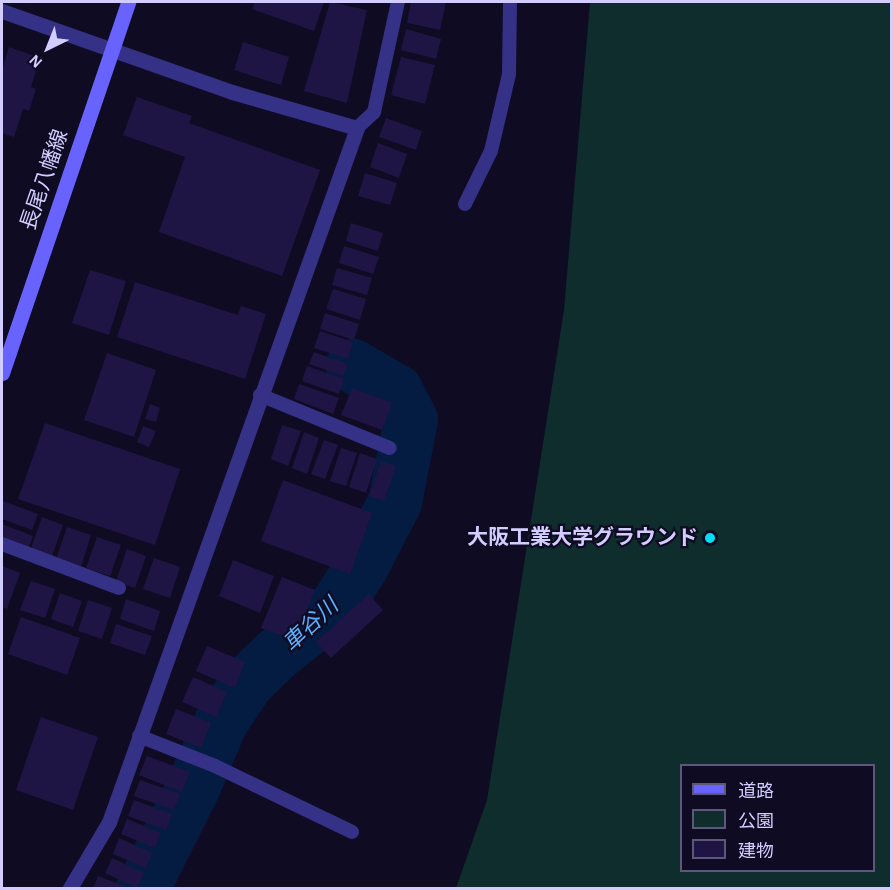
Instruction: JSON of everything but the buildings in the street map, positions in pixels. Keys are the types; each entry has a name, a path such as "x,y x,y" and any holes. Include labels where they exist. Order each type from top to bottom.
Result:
{"main road":[{"name":"長尾八幡線","path":"2,373 128,2"}],"street":[{"path":"2,11 232,92 357,128 109,822 70,888"}],"lane":[{"path":"357,128 374,112 398,2"},
{"path":"465,204 491,151 509,74 510,2"},
{"path":"260,395 390,448"},
{"path":"2,544 119,588"},
{"path":"139,736 215,765 352,831"}],"green space":[{"name":"大阪工業大学グラウンド","path":"590,2 891,2 891,888 456,888 487,800 564,310"}],"waterway":[{"name":"車谷川","path":"143,888 194,786 221,722 248,682 277,654 336,607 362,566 395,502 411,420 396,391 353,366"}],"place":[{"name":"大阪工業大学グラウンド","path":"710,538"}]}
